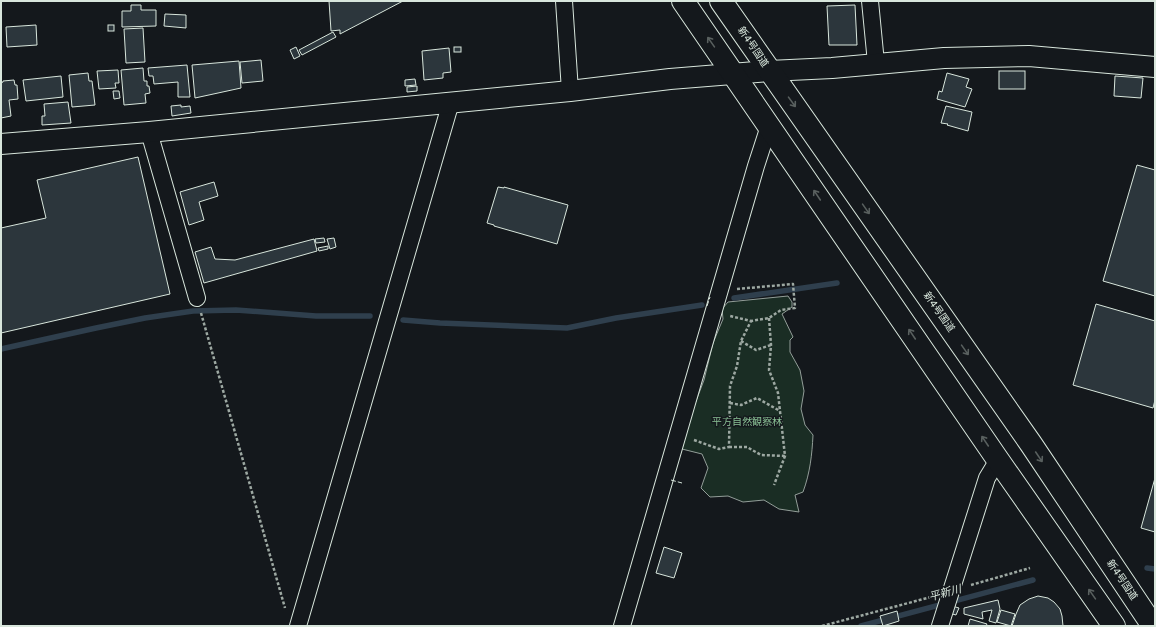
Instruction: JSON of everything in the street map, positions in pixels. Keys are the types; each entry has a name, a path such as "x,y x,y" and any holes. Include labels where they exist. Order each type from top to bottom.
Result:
{"highway":[{"path":"684,1 998,460 1114,626"},
{"name":"新4号国道","path":"721,1 1031,444 1153,626"}],"street":[{"path":"564,1 570,91"},
{"path":"870,1 876,63"},
{"path":"1,144 149,132 570,91 670,79 769,71 832,68 944,58 1029,56 1155,67"},
{"path":"298,626 451,102"},
{"path":"622,626 756,166 770,126"},
{"path":"149,132 197,298"},
{"path":"941,621 987,478 998,460"}],"path":[{"path":"714,314 751,321 769,318 781,310 795,308 793,284 720,290"},
{"path":"197,298 285,611"},
{"path":"769,318 771,345 769,370 778,393 785,456 774,485"},
{"path":"729,447 730,386 737,366 741,341 751,321"},
{"path":"741,341 756,350 771,345"},
{"path":"730,403 741,405 758,398 780,411"},
{"path":"678,435 719,449 729,447 747,447 761,455 785,456"},
{"path":"822,626 950,592 1030,568"}],"green space":[{"name":"平方自然観察林","path":"788,296 792,302 792,307 782,314 793,337 790,340 790,352 800,370 804,391 801,409 805,425 813,435 810,464 803,492 795,495 799,512 779,509 764,500 743,502 728,496 710,497 701,488 708,468 702,454 682,449 690,417 704,380 713,343 723,319 722,309 728,302"}],"building":[{"path":"329,1 403,1 340,34 340,30 331,31"},
{"path":"131,5 141,5 141,10 156,10 156,26 122,27 122,11 131,11"},
{"path":"855,5 857,45 829,45 827,6"},
{"path":"165,14 186,15 186,28 164,26"},
{"path":"36,25 37,45 7,47 6,27"},
{"path":"108,25 114,25 114,31 108,31"},
{"path":"143,28 145,62 126,63 124,29"},
{"path":"333,32 336,37 302,55 299,50"},
{"path":"296,47 300,56 294,59 290,50"},
{"path":"454,47 461,47 461,52 454,52"},
{"path":"449,48 451,72 443,73 443,78 424,80 422,51"},
{"path":"261,60 263,81 242,83 240,62"},
{"path":"239,61 241,88 195,98 192,65"},
{"path":"187,65 190,97 178,97 178,82 154,84 153,76 149,76 148,68"},
{"path":"143,68 144,81 147,81 147,86 149,86 150,93 145,94 146,103 124,105 121,70"},
{"path":"118,70 119,83 115,83 116,88 99,89 97,71"},
{"path":"999,71 1025,71 1025,89 999,89"},
{"path":"88,73 89,81 92,81 95,105 72,107 69,75"},
{"path":"947,73 969,79 966,87 972,89 965,107 937,99 939,91 942,92"},
{"path":"61,76 63,97 26,101 23,80"},
{"path":"1115,76 1143,78 1141,98 1114,96"},
{"path":"415,79 416,85 405,86 405,80"},
{"path":"14,80 15,85 17,85 18,99 9,100 11,116 1,118 1,83 3,81"},
{"path":"417,86 417,91 407,92 407,87"},
{"path":"113,91 119,91 120,98 114,99"},
{"path":"68,102 71,123 42,125 42,116 45,116 44,104"},
{"path":"181,105 181,107 190,106 191,113 172,116 171,106"},
{"path":"946,106 972,112 968,131 941,123"},
{"path":"138,157 170,294 1,333 1,228 46,218 37,180"},
{"path":"1137,165 1155,170 1155,296 1103,281"},
{"path":"214,182 218,196 199,202 204,220 189,225 180,192"},
{"path":"498,187 504,187 568,205 557,244 487,223"},
{"path":"324,238 325,242 316,243 315,239"},
{"path":"334,238 336,247 330,249 327,239"},
{"path":"314,239 317,251 204,283 195,252 211,247 215,259 235,260"},
{"path":"328,246 328,249 319,251 318,248"},
{"path":"1096,304 1155,321 1155,400 1153,408 1073,385"},
{"path":"1155,478 1155,532 1141,528"},
{"path":"664,547 682,553 674,578 656,573"},
{"path":"1038,596 1048,598 1060,609 1063,626 1012,626 1020,605 1029,599"},
{"path":"998,600 1000,609 996,623 989,621 992,610 982,612 983,619 964,614 964,608"},
{"path":"952,606 959,608 956,615 949,613"},
{"path":"1001,610 1015,614 1011,626 997,622"},
{"path":"897,611 899,621 883,626 880,616"},
{"path":"970,619 987,624 986,626 968,626"}],"waterway":[{"path":"734,298 837,283"},
{"path":"403,320 567,328 616,318 702,305"},
{"path":"1,349 145,318 193,311 236,310 316,316 370,316"},
{"name":"平新川","path":"1147,568 1155,569"},
{"name":"平新川","path":"861,626 1033,580"}],"fence":[{"path":"707,306 710,297"},
{"path":"671,480 682,483"}]}
